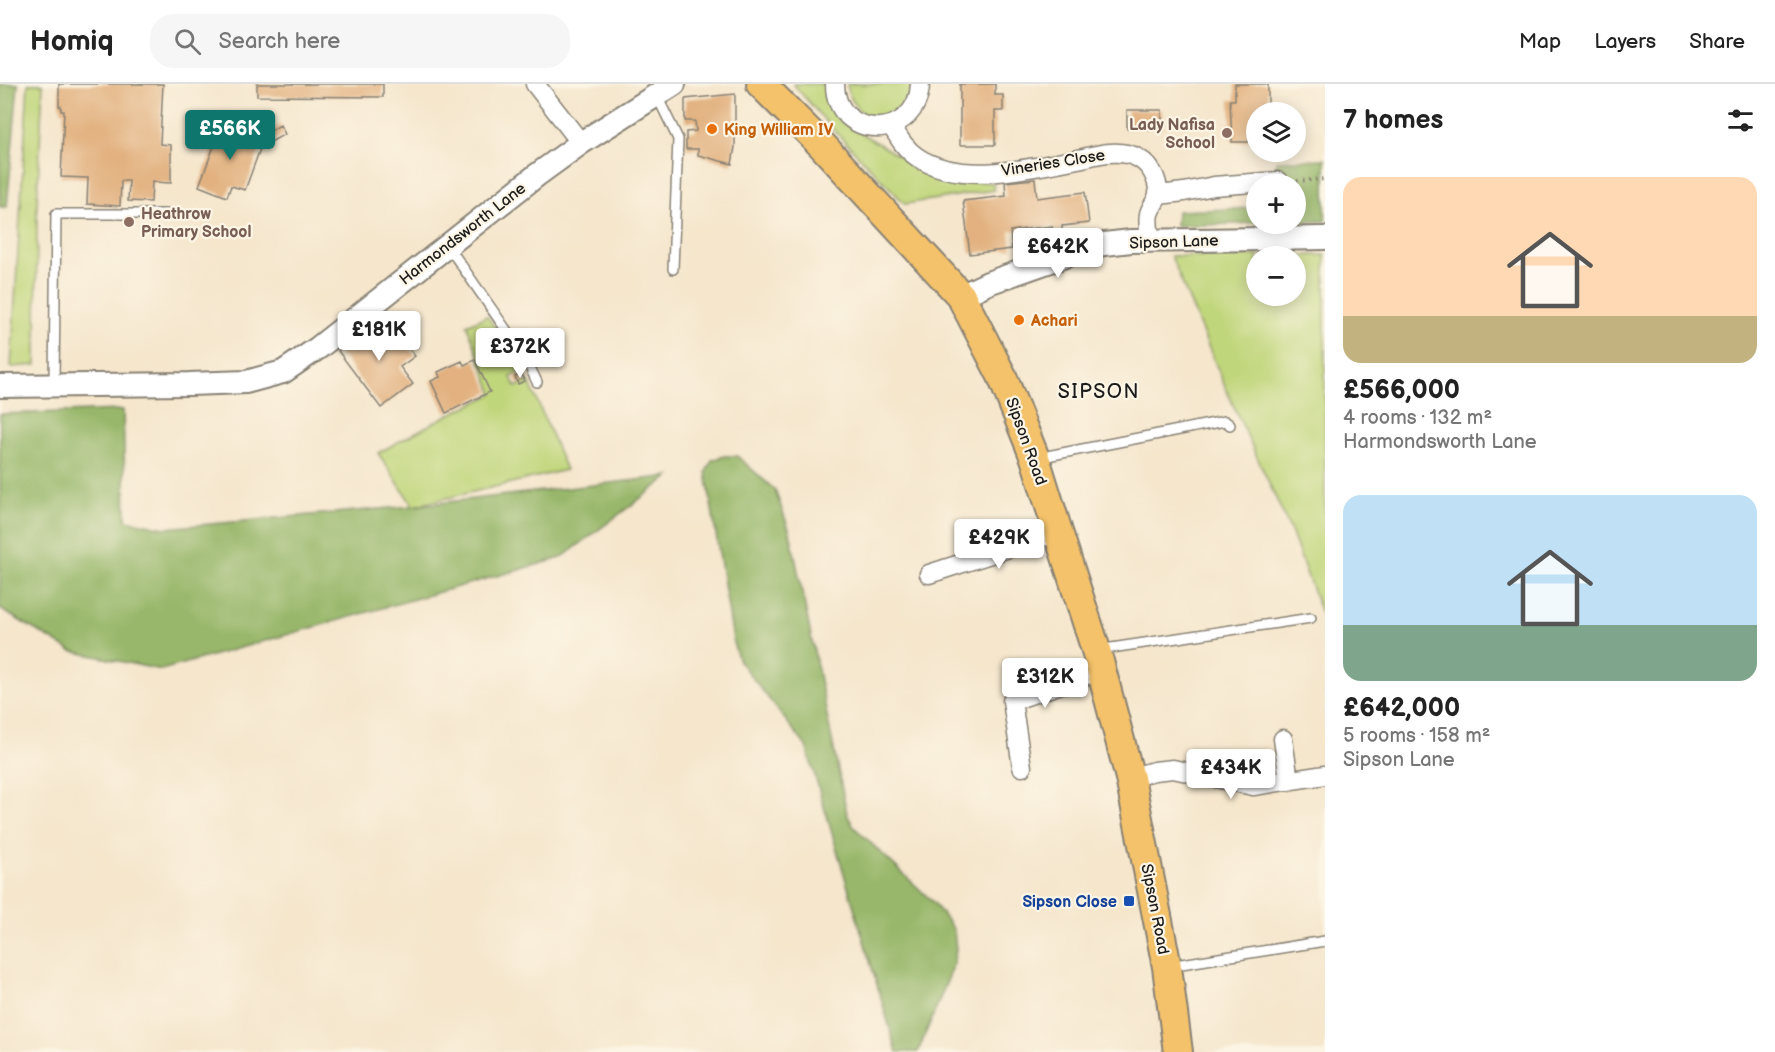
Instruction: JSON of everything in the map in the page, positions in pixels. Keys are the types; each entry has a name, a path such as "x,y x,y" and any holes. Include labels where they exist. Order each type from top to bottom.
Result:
{"main road":[{"name":"Sipson Road","path":"761,84 821,144 962,296 1002,376 1035,458 1098,660 1130,778 1167,967 1178,1052"}],"street":[{"path":"535,84 582,143"},
{"path":"835,84 839,104 853,120 877,128 891,126 904,119 912,111 917,101 920,84"},
{"name":"Harmondsworth Lane","path":"0,386 226,384 276,375 289,369 318,348 537,175 665,89"},
{"name":"Vineries Close","path":"891,126 904,146 916,156 930,164 970,174 1028,169 1107,154 1125,153 1142,159 1148,166 1159,195"},
{"path":"1150,242 1149,214 1159,195 1246,184"},
{"name":"Sipson Lane","path":"962,296 988,283 1096,245 1131,241 1325,238"},
{"path":"929,574 1058,532"},
{"path":"1022,767 1012,701 1098,660"},
{"path":"1283,739 1289,781"},
{"path":"1130,778 1154,771 1173,769 1252,786 1325,775"}],"lane":[{"path":"665,89 678,140 673,269"},
{"path":"54,386 56,214 174,214"},
{"path":"447,244 525,357 537,382"},
{"path":"1035,458 1226,421 1230,425"},
{"path":"1098,660 1311,618"},
{"path":"1167,967 1325,941"}],"path":[{"path":"1306,180 1325,179"}],"green space":[{"path":"0,84 18,84 7,207 0,207"},
{"path":"28,84 43,84 37,207 36,365 11,367"},
{"path":"793,84 827,84 849,126 912,164 939,176 993,183 994,190 905,204"},
{"path":"847,84 913,84 907,104 888,117 880,119 864,115 858,109"},
{"path":"1325,159 1325,221 1306,222 1306,174 1277,174 1276,162 1306,162 1306,160"},
{"path":"1246,208 1246,223 1176,226 1177,211"},
{"path":"1306,255 1325,255 1325,624 1291,531 1228,394 1171,256 1246,256 1246,306 1306,306"},
{"path":"487,316 525,370 511,377 516,387 529,381 566,470 413,506 378,453 444,417 493,394 467,325"},
{"path":"123,410 126,520 165,528 413,506 670,476 561,558 161,670 71,651 0,609 0,414"},
{"path":"724,456 737,456 775,490 790,532 847,814 854,827 934,903 954,930 956,950 952,969 918,1052 897,1052 806,746 739,661 734,646 706,472 712,460"}],"building":[{"path":"59,84 163,84 160,144 171,145 171,183 152,182 151,202 128,201 129,181 121,181 120,206 87,204 88,178 61,177 64,111 61,111 61,106 59,106"},
{"path":"257,84 383,84 383,97 257,96"},
{"path":"960,84 995,84 995,95 1003,95 1003,111 995,111 995,145 960,145"},
{"path":"1235,84 1268,84 1268,102 1246,102 1246,142 1232,142 1230,100 1235,100"},
{"path":"735,94 735,147 732,164 698,155 698,149 686,149 686,132 696,131 695,121 685,121 685,99"},
{"path":"1127,110 1162,110 1162,129 1127,129"},
{"path":"223,122 251,133 247,144 260,149 245,190 231,186 227,197 199,186"},
{"path":"280,125 285,134 267,144 262,136"},
{"path":"1035,179 1037,198 1085,192 1089,223 1062,226 1062,232 1053,233 1052,226 1010,231 1012,249 970,254 963,201 1006,196 1005,182"},
{"path":"385,316 395,331 390,335 398,347 404,342 415,356 400,367 413,384 381,408 338,351"},
{"path":"475,360 490,392 446,413 431,381 440,377 438,372 462,361 464,365"},
{"path":"522,374 525,381 518,384 515,377"}],"place":[{"name":"King William IV","path":"712,129"},
{"name":"Lady Nafisa School","path":"1227,133"},
{"name":"Heathrow Primary School","path":"129,222"},
{"name":"Achari","path":"1019,320"},
{"name":"Sipson Close","path":"1129,901"}],"district":[{"name":"SIPSON","path":"1099,391"}]}
